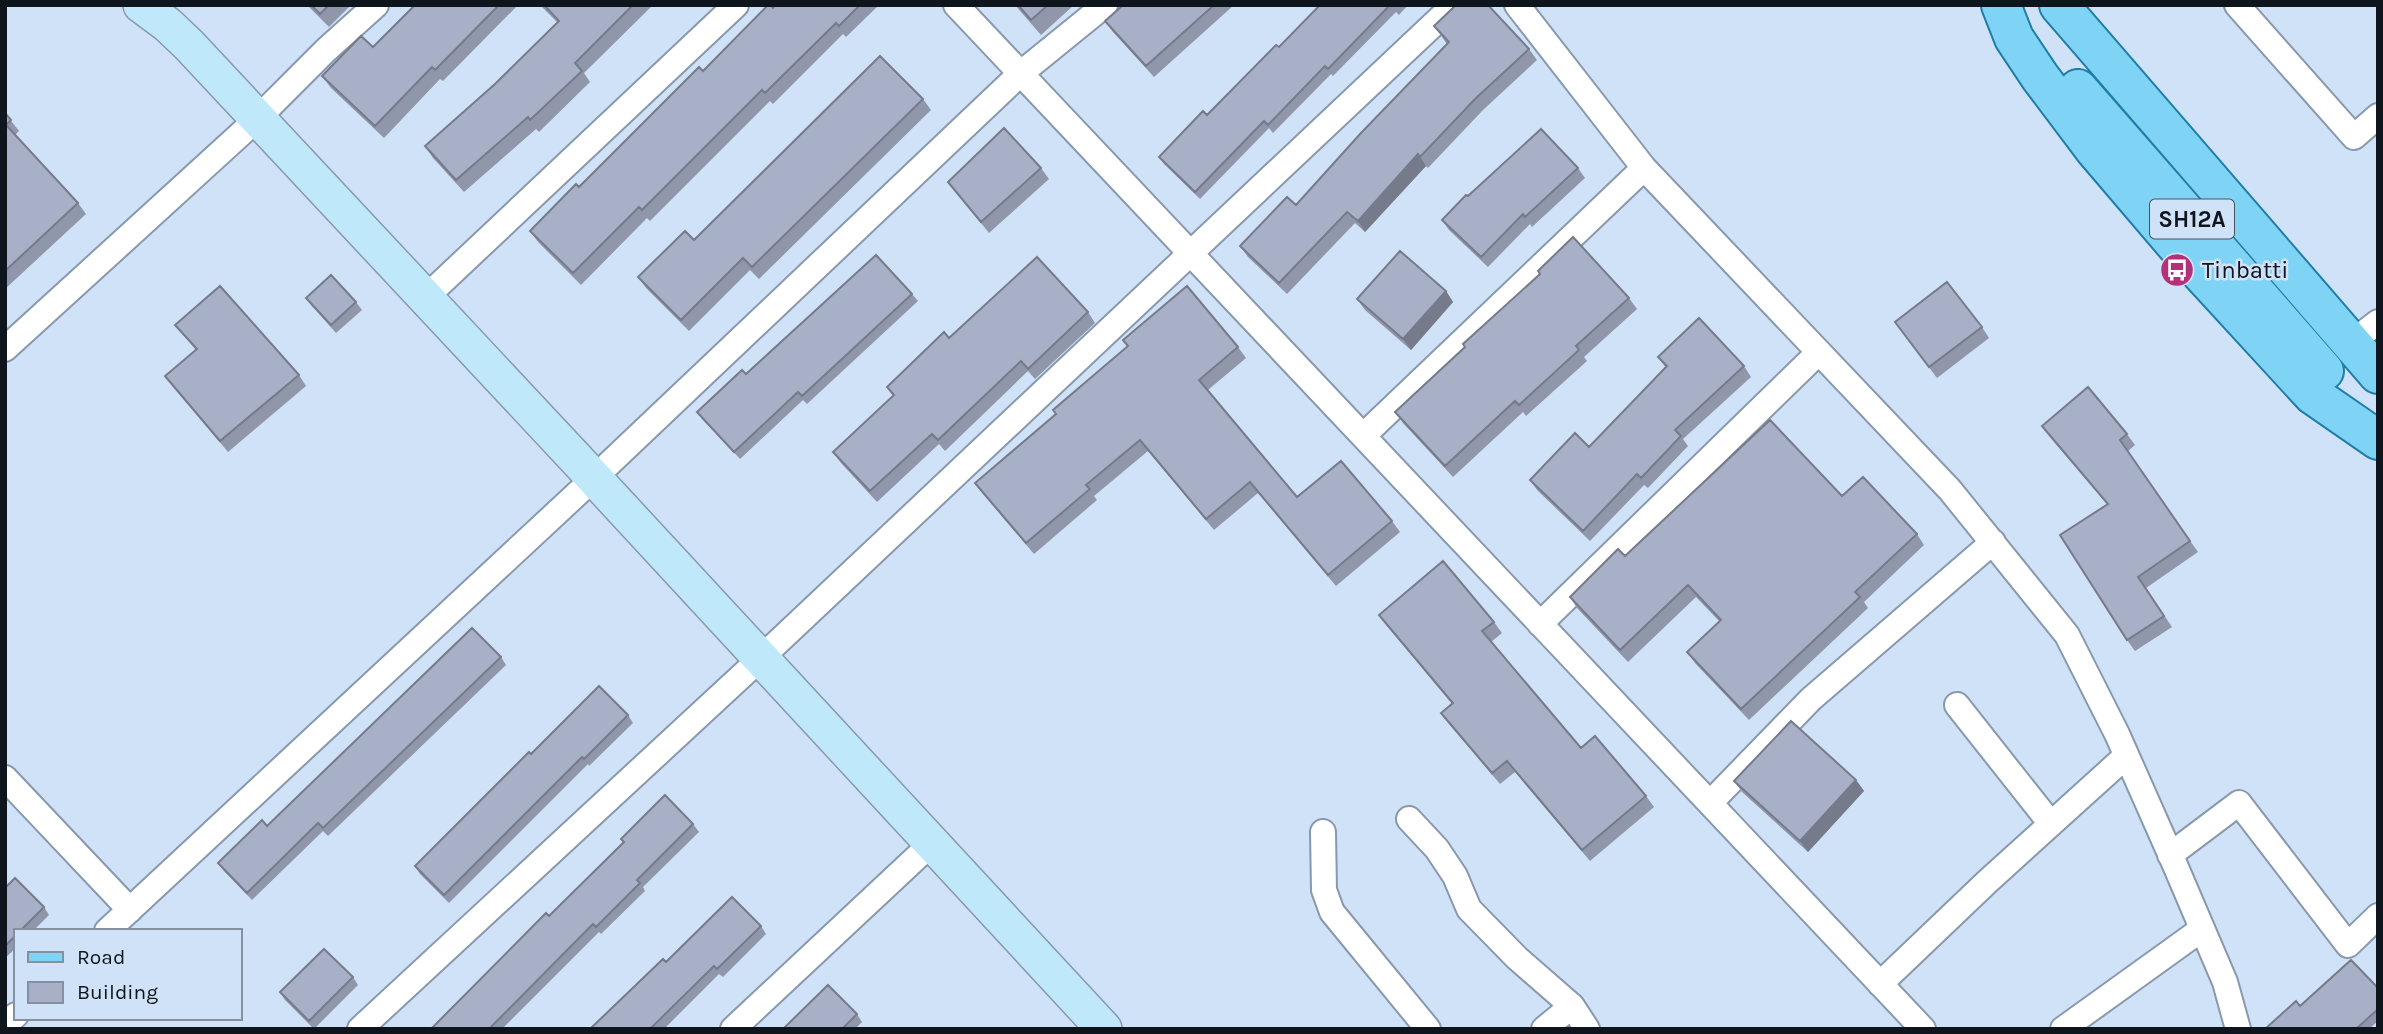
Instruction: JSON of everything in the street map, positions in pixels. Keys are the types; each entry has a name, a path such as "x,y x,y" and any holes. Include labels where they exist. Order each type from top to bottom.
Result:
{"main road":[{"path":"141,5 189,45 761,658 1101,1028"},
{"name":"SH12A","path":"2003,5 2378,433"},
{"name":"SH12A","path":"2003,5 2014,38 2040,77 2095,150 2188,259 2313,395 2378,440"},
{"name":"SH12A","path":"2059,5 2365,333 2378,374"}],"street":[{"path":"5,349 257,119 376,5"},
{"path":"425,298 736,5"},
{"path":"956,5 1923,1029"},
{"path":"109,929 594,478 1020,74 1105,5"},
{"path":"360,1029 761,658 1454,5"},
{"path":"1517,5 1644,169 1950,490 2067,635 2126,755 2170,855 2225,982 2238,1029"},
{"path":"2237,5 2354,137 2378,116"},
{"path":"1363,436 1644,169"},
{"path":"1540,624 1819,352"},
{"path":"1710,803 1811,699 1993,542"},
{"path":"1958,705 2051,824"},
{"path":"1880,984 2126,755"},
{"path":"5,778 130,910"},
{"path":"2170,855 2239,803 2348,945 2378,916"},
{"path":"1409,819 1437,849 1455,876 1469,909 1572,1006 1587,1029"},
{"path":"1323,832 1324,890 1332,912 1428,1029"},
{"path":"733,1029 932,843"},
{"path":"2063,1029 2202,929"},
{"path":"1544,1029 1572,1006"}],"building":[{"path":"311,5 329,5 320,14"},
{"path":"415,5 499,5 435,70 432,67 375,126 322,76 361,36 373,47"},
{"path":"544,5 633,5 575,63 582,71 530,120 528,117 456,180 425,146 495,84 559,21"},
{"path":"768,5 773,8 775,5 860,5 839,26 836,23 765,93 762,90 642,210 639,207 573,273 530,231 576,184 579,187 699,67 703,71"},
{"path":"1018,5 1048,5 1031,20"},
{"path":"1123,5 1214,5 1146,66 1105,21"},
{"path":"1320,5 1390,5 1328,69 1325,66 1268,125 1264,121 1195,192 1159,157 1203,111 1207,115"},
{"path":"1456,5 1488,5 1529,49 1475,99 1420,157 1418,154 1358,221 1347,212 1279,283 1240,246 1287,197 1296,205 1449,42 1434,26"},
{"path":"880,56 923,99 752,267 743,258 681,320 638,277 685,231 694,240"},
{"path":"5,113 11,120 6,125 78,203 5,271"},
{"path":"1004,128 1041,168 981,222 948,182"},
{"path":"1541,129 1578,168 1525,217 1523,214 1481,257 1442,220 1466,195"},
{"path":"1573,237 1629,298 1576,346 1579,350 1519,405 1515,401 1445,466 1395,412 1465,347 1463,344 1540,274 1538,271"},
{"path":"1400,251 1446,291 1403,339 1357,299"},
{"path":"876,255 912,294 802,396 798,392 734,452 697,412 742,370 746,374"},
{"path":"1037,257 1088,312 1028,369 1021,361 938,440 932,434 870,491 833,452 894,395 887,387 944,332 949,338"},
{"path":"331,275 356,302 331,325 306,298"},
{"path":"1947,282 1982,327 1929,367 1895,322"},
{"path":"220,286 299,375 220,441 165,376 197,349 175,325"},
{"path":"1187,286 1238,347 1199,380 1297,497 1341,461 1392,521 1328,575 1250,482 1206,519 1140,440 1086,485 1090,489 1026,543 975,483 1056,414 1053,410 1128,346 1123,340"},
{"path":"1699,318 1744,366 1675,430 1681,436 1641,478 1637,474 1583,531 1530,480 1575,433 1589,447 1667,366 1658,357"},
{"path":"2088,387 2127,434 2120,440 2190,541 2138,577 2164,616 2127,640 2060,535 2108,504 2042,426"},
{"path":"1770,420 1842,496 1863,477 1917,534 1855,592 1860,597 1741,709 1687,652 1721,620 1688,585 1620,650 1570,597 1618,549 1625,556"},
{"path":"1443,561 1494,622 1482,631 1581,748 1595,736 1646,796 1582,850 1507,761 1492,773 1441,713 1453,703 1379,615"},
{"path":"472,628 501,657 323,828 318,823 247,893 218,863 262,820 267,826"},
{"path":"599,686 628,715 584,759 582,757 444,895 415,866"},
{"path":"1791,721 1856,780 1800,841 1734,781"},
{"path":"665,795 693,824 637,880 640,883 596,927 593,924 489,1029 431,1029 546,913 549,916 624,842 621,839"},
{"path":"15,878 44,907 22,929 14,929 14,937 5,946 5,888"},
{"path":"732,897 761,926 717,969 714,966 650,1029 590,1029 663,959 666,962"},
{"path":"324,949 353,977 309,1021 280,992"},
{"path":"2351,960 2378,988 2378,1009 2356,1029 2265,1029 2296,1001 2300,1006"},
{"path":"828,985 857,1014 842,1029 784,1028"}],"place":[{"name":"Tinbatti","path":"2177,270"}]}
